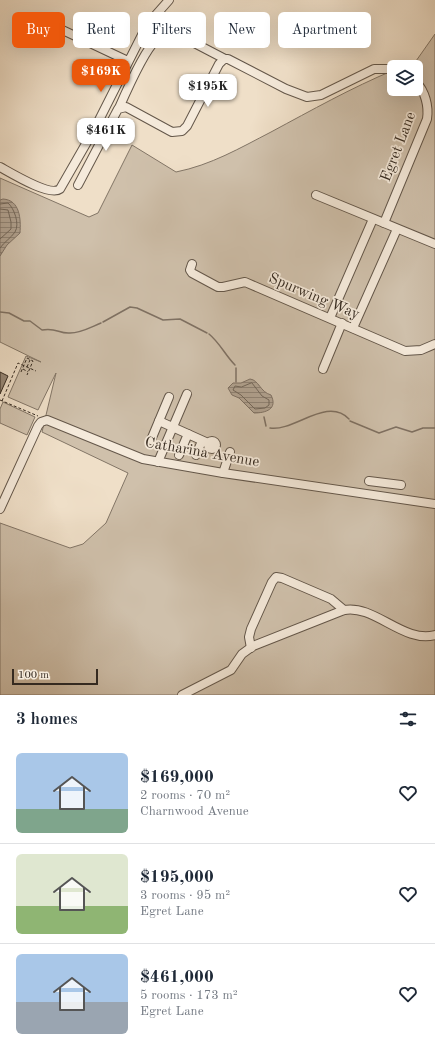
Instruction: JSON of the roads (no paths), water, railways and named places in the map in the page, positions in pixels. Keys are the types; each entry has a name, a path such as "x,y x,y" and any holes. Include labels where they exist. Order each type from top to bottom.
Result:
{"street":[{"path":"0,167 42,188 59,191 68,178 95,128 128,61 150,21 169,0"},
{"path":"65,31 128,61"},
{"path":"78,185 153,43 164,35 179,35 286,89 307,97 321,95 370,70 378,68 387,69"},
{"path":"119,108 126,107 172,132 182,131 187,126 221,61 225,59"},
{"name":"Egret Lane","path":"384,223 427,119 428,109 423,94"},
{"path":"316,195 435,244"},
{"path":"330,318 373,219"},
{"path":"353,328 397,229"},
{"name":"Spurwing Way","path":"192,264 190,270 192,273 218,287 245,282 405,351 421,350 435,344"},
{"path":"323,369 342,323"},
{"path":"158,462 187,394"},
{"path":"151,440 169,397"},
{"name":"Catharina Avenue","path":"0,509 38,426 43,421 50,421 143,459 223,473 435,504"},
{"path":"159,421 205,442 196,455"},
{"path":"179,455 188,434"},
{"path":"223,473 230,452"},
{"path":"369,481 401,485"},
{"path":"381,496 382,483"},
{"path":"251,648 249,637 251,629 272,582 276,577 282,578 331,599 344,610"},
{"path":"182,695 230,670 242,654 251,648 344,610 358,611 419,636 435,635"}],"water":[{"path":"0,200 9,200 13,203 18,211 20,216 20,233 7,245 0,256"},
{"path":"250,379 256,382 264,391 271,395 273,404 270,409 263,412 254,413 239,398 232,395 228,388 233,383 241,383"}],"waterway":[{"path":"103,322 130,307 137,308 163,320 180,319 207,333"},
{"path":"0,312 9,313 24,321 30,321 42,330 51,329 66,333 82,331 101,323"},
{"path":"209,334 235,365"},
{"path":"236,368 236,382"},
{"path":"270,428 279,428 310,416 331,411 340,413 349,419"},
{"path":"264,417 266,426"},
{"path":"350,421 379,433 396,427 412,432 423,428 435,428"}]}
